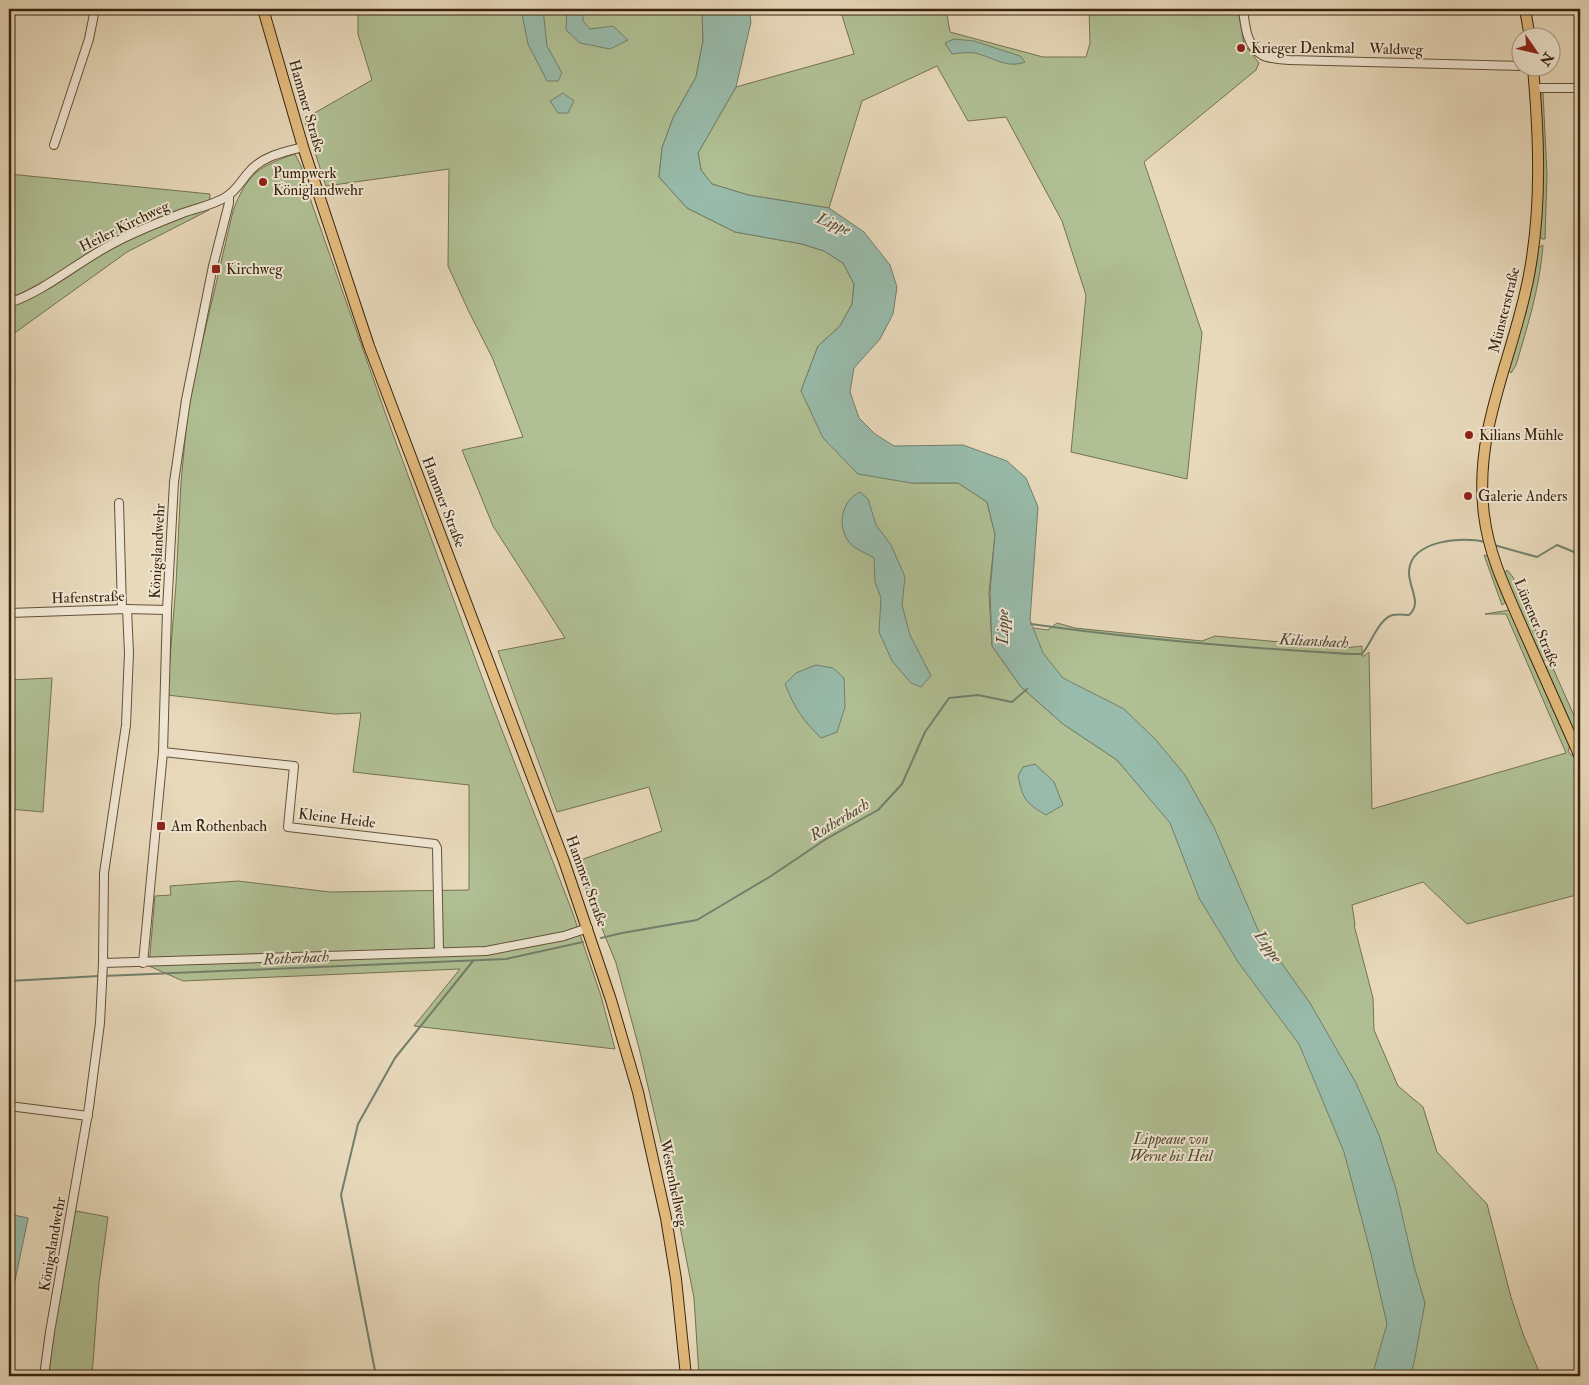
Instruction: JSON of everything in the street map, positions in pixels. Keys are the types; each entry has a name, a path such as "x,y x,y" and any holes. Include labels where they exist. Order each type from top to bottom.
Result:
{"main road":[{"name":"Hammer Straße","path":"264,9 303,147 373,355 537,787 588,928 611,1000"},
{"path":"1525,9 1528,28"},
{"name":"Münsterstraße","path":"1492,556 1484,515 1482,467 1490,418 1522,307 1534,242 1538,189 1534,78"},
{"name":"Lünener Straße","path":"1492,556 1580,757"},
{"name":"Westenhellweg","path":"611,1000 638,1092 666,1218 676,1279 686,1376"}],"street":[{"path":"54,145 89,37 95,9"},
{"name":"Waldweg","path":"1243,9 1246,32 1254,48 1262,56 1289,60 1512,66"},
{"path":"1535,88 1580,88 1580,76"},
{"path":"229,195 249,172 265,159 282,152 303,147"},
{"name":"Heiler Kirchweg","path":"9,304 44,287 113,243 152,225 218,201 229,195"},
{"name":"Königslandwehr","path":"143,963 163,752 167,610 174,482 186,400 212,268 229,203 229,195"},
{"name":"Königslandwehr","path":"44,1376 88,1116 100,1022 104,873 126,725 129,653 119,503"},
{"name":"Hafenstraße","path":"9,613 125,609 167,610"},
{"name":"Kleine Heide","path":"163,752 294,766 288,827 435,844 437,848 438,952"},
{"path":"103,963 486,951 564,936 588,928"},
{"path":"9,1106 88,1116"}],"green space":[{"name":"Lippeaue von Werne bis Heil","path":"358,9 702,9 703,41 696,77 673,118 662,148 659,177 687,208 735,232 802,244 824,251 843,263 854,284 852,304 840,326 818,346 801,391 911,483 958,483 987,502 995,534 989,593 992,646 1021,687 1063,724 1117,760 1171,823 1186,864 1214,857 1051,692 1033,628 1048,630 1057,623 1075,628 1202,641 1215,636 1345,648 1362,646 1362,656 1369,652 1372,809 1566,753 1506,614 1485,614 1510,610 1570,745 1568,751 1576,758 1580,767 1580,894 1467,924 1423,882 1352,905 1354,925 1373,998 1374,1030 1398,1086 1423,1107 1437,1152 1487,1204 1511,1297 1523,1334 1541,1376 699,1376 694,1298 676,1206 639,1048 616,963 575,862 662,831 649,787 557,812 498,651 565,638 493,526 462,450 523,437 492,357 448,266 449,169 326,186 304,119 372,80 358,34"},
{"path":"840,9 946,9 950,32 1043,57 1086,57 1090,43 1089,9 1238,9 1244,44 1259,63 1256,70 1144,162 1202,333 1187,479 1071,452 1086,295 1062,221 1006,117 968,121 937,66 862,101 829,208 748,195 712,184 701,170 698,153 736,87 854,54"},
{"path":"1543,93 1547,174 1545,239 1542,239 1539,235 1539,98"},
{"path":"295,154 301,166 312,204 387,418 493,707 572,911 601,996 615,1049 414,1026 460,969 183,981 149,966 155,896 171,895 170,886 238,881 330,892 469,890 469,785 353,772 361,713 334,714 167,695 176,584 181,482 189,399 233,211 244,188 256,173 272,163"},
{"path":"9,174 210,194 209,210 127,252 9,337"},
{"path":"1543,245 1533,305 1516,365 1511,373 1508,370 1538,248"},
{"path":"1484,555 1488,556 1506,602 1502,605"},
{"path":"1507,570 1513,577 1548,659 1544,661 1540,659 1504,574"},
{"path":"1548,666 1552,666 1580,729 1580,748 1545,670"},
{"path":"52,678 43,812 9,809 9,680"},
{"path":"76,1211 108,1217 99,1283 92,1376 41,1376 69,1212 75,1213"}],"water":[{"path":"521,9 543,9 547,46 562,73 558,81 547,81 528,44"},
{"path":"567,9 583,9 583,21 590,29 613,26 628,40 610,49 580,43 566,30"},
{"name":"Lippe","path":"702,9 749,9 751,22 736,87 698,153 701,170 712,184 748,195 829,208 864,232 890,265 897,287 893,314 880,339 854,368 850,392 859,418 875,434 894,446 963,445 1007,461 1026,478 1038,507 1030,620 1043,653 1063,678 1124,709 1156,740 1185,775 1214,827 1258,930 1310,1003 1356,1083 1379,1135 1396,1189 1414,1266 1425,1303 1410,1376 1372,1376 1387,1324 1344,1152 1299,1044 1238,962 1199,898 1170,823 1117,760 1063,724 1021,687 992,646 990,593 995,534 987,502 958,483 911,483 858,474 823,438 801,391 818,346 840,326 852,304 854,284 843,263 824,251 802,244 735,232 687,208 659,177 662,148 673,118 696,77 703,41"},
{"path":"954,39 974,41 1020,56 1025,62 1012,64 1000,62 975,53 952,54 945,43"},
{"path":"563,93 574,101 568,113 558,113 550,101"},
{"path":"860,492 868,499 876,525 891,545 905,577 902,605 910,635 931,676 921,687 911,683 892,661 879,632 881,598 875,582 874,558 854,547 844,533 842,517 844,509 853,496"},
{"path":"816,665 833,668 844,678 845,707 837,732 821,738 800,713 785,684 796,673"},
{"path":"1035,764 1054,782 1063,805 1046,815 1026,800 1018,776 1023,767"},
{"path":"9,1214 28,1219 13,1290 9,1300"}],"waterway":[{"name":"Kiliansbach","path":"1031,624 1230,646 1362,654 1379,626 1388,617 1393,615 1409,615 1413,610 1415,600 1409,571 1412,561 1419,553 1428,547 1452,540 1485,542"},
{"name":"Kiliansbach","path":"1494,545 1537,557 1557,545 1574,552 1580,545"},
{"name":"Rotherbach","path":"601,938 697,920 771,876 826,839 878,810 902,784 925,732 949,698 978,695 1012,702 1027,689"},
{"name":"Rotherbach","path":"104,976 506,959 583,942"},
{"path":"376,1376 341,1195 358,1124 395,1058 473,961"},
{"name":"Rotherbach","path":"9,981 99,976"}],"place":[{"name":"Krieger Denkmal","path":"1241,48"},
{"name":"Pumpwerk Königlandwehr","path":"263,182"},
{"name":"Kirchweg","path":"216,269"},
{"name":"Kilians Mühle","path":"1469,435"},
{"name":"Galerie Anders","path":"1468,496"},
{"name":"Am Rothenbach","path":"161,826"}]}
